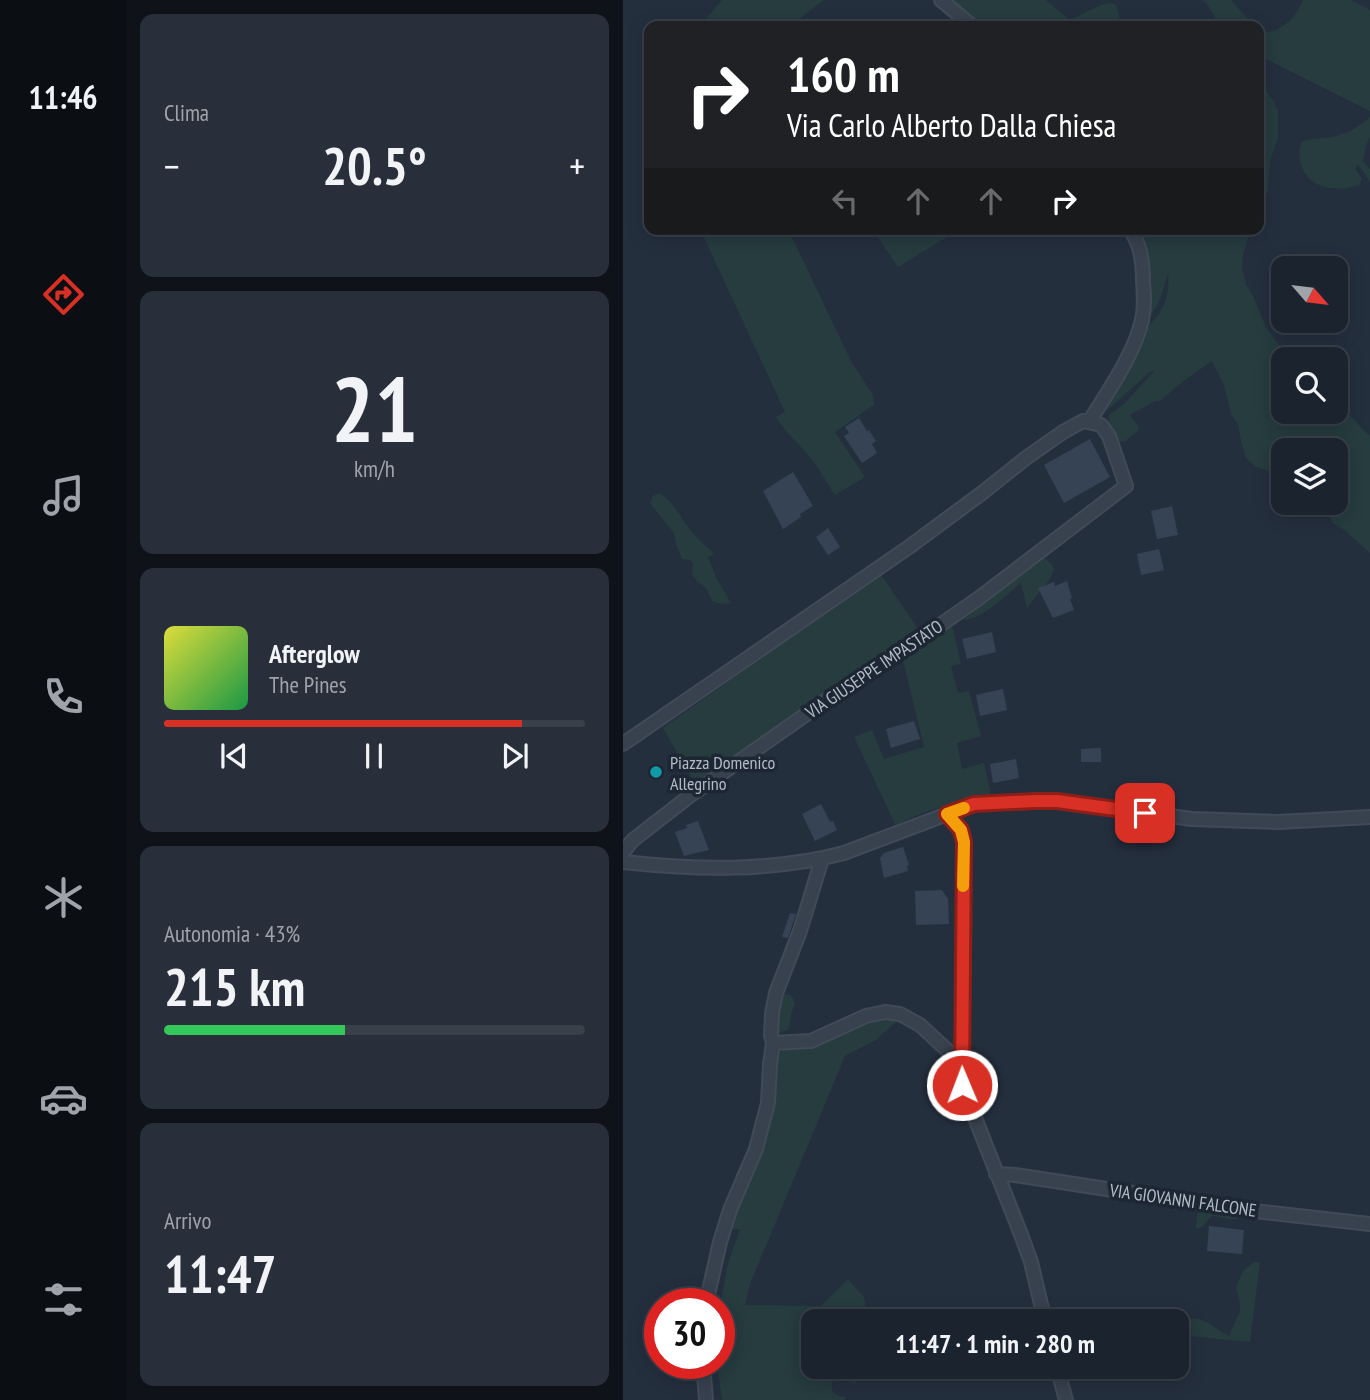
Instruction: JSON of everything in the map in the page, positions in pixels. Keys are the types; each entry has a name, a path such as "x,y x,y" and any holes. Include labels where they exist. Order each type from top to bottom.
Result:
{"street":[{"path":"941,0 965,21"},
{"path":"623,744 909,547 1063,432 1083,421 1089,422 1130,352 1143,318 1142,258 1133,235"},
{"name":"VIA GIUSEPPE IMPASTATO","path":"623,852 632,840 691,795 969,605 1126,486 1109,436 1101,425 1089,422"},
{"path":"623,862 717,867 771,866 821,859 974,804 1057,801 1192,819 1278,822 1370,817"},
{"path":"947,814 961,830 964,842 962,1085 1031,1262 1042,1309"},
{"path":"710,1288 730,1210 763,1126 768,1103 773,1043 772,1014 776,993 800,931 821,859"},
{"path":"773,1043 811,1041 866,1016 885,1012 900,1014 921,1026 961,1063"},
{"name":"VIA GIOVANNI FALCONE","path":"996,1174 1237,1209 1370,1224"},
{"path":"704,1379 706,1400"},
{"path":"1060,1379 1066,1400"}],"green space":[{"path":"722,0 824,0 797,21 704,21"},
{"path":"945,0 1046,0 1070,20 1110,3 1115,4 1121,21 967,21"},
{"path":"1202,0 1231,0 1250,21 1217,21"},
{"path":"1303,0 1351,0 1370,10 1370,111 1264,58 1264,32 1281,27 1296,13"},
{"path":"1264,88 1278,111 1278,137 1270,161 1268,191 1264,200"},
{"path":"1370,117 1370,137 1363,161 1370,169 1370,182 1358,164 1355,168 1362,179 1359,185 1347,188 1324,187 1307,176 1300,156 1301,142 1343,134"},
{"path":"703,235 791,235 852,363 873,395 874,405 835,432 865,477 835,495 813,461 776,417 785,412"},
{"path":"876,235 950,235 898,267"},
{"path":"1134,235 1249,235 1242,268 1246,284 1266,327 1280,347 1271,347 1271,424 1348,424 1348,414 1370,435 1370,553 1333,523 1328,515 1348,515 1348,438 1271,438 1271,472 1256,467 1246,458 1238,424 1231,414 1224,385 1212,361 1160,401 1155,401 1130,415 1139,430 1125,441 1118,442 1112,433 1109,415 1123,405 1155,370 1101,416 1098,412 1144,330 1164,305 1168,290 1168,273 1158,304 1145,319"},
{"path":"659,493 715,554 708,557 731,603 712,601 706,588 692,575 693,563 682,559 674,533 650,503 653,496"},
{"path":"1044,558 1054,569 1050,579 1027,608 1021,583 993,607 976,617 961,619 961,614 1035,560"},
{"path":"880,573 921,633 698,789 663,728"},
{"path":"951,621 961,664 951,666 958,693 969,691 981,736 957,743 962,769 984,763 992,799 930,811 896,826 854,737 872,730 884,759 924,747 902,656"},
{"path":"780,993 791,995 795,1005 787,1030 775,1034"},
{"path":"882,1014 898,1020 876,1040 845,1056 750,1284 745,1305 821,1306 848,1279 864,1297 866,1309 801,1309 801,1379 835,1379 833,1392 845,1397 845,1400 722,1400 719,1379 735,1379 735,1288 723,1288 728,1263 740,1229 733,1229 732,1224 751,1181 764,1139 777,1059 781,1051"},
{"path":"1198,1208 1243,1215 1232,1219 1212,1216 1204,1226 1197,1229"},
{"path":"1254,1262 1260,1262 1250,1342 1189,1336 1189,1319 1195,1318 1229,1336 1240,1311 1236,1287 1243,1271"}],"building":[{"path":"859,418 876,441 872,444 877,453 862,463 844,436 849,433 845,427"},
{"path":"1090,439 1110,477 1064,503 1044,465"},
{"path":"793,472 813,506 783,529 763,491"},
{"path":"1172,506 1178,535 1157,539 1151,511"},
{"path":"828,528 840,547 828,555 816,537"},
{"path":"1159,549 1164,570 1141,575 1137,554"},
{"path":"1067,581 1074,610 1053,618 1038,588"},
{"path":"992,632 996,652 967,659 962,639"},
{"path":"1003,689 1007,710 980,716 976,695"},
{"path":"914,721 920,739 891,748 886,729"},
{"path":"1101,748 1101,762 1081,762 1081,749"},
{"path":"1016,759 1019,778 993,783 990,764"},
{"path":"821,804 837,830 815,841 802,814"},
{"path":"698,821 709,850 684,856 675,832"},
{"path":"903,847 909,865 908,871 884,878 880,858 884,853"},
{"path":"942,890 948,899 949,924 916,925 915,891"},
{"path":"790,913 796,914 788,938 782,937"},
{"path":"1209,1226 1244,1230 1242,1254 1207,1251"}],"slow traffic":[{"path":"963,886 964,842 961,830 947,814 964,808"}],"place":[{"name":"Piazza Domenico Allegrino","path":"656,772"}],"route":[{"path":"962,1085 964,842 961,830 947,814 974,804 1035,801 1057,801 1145,813"}]}
